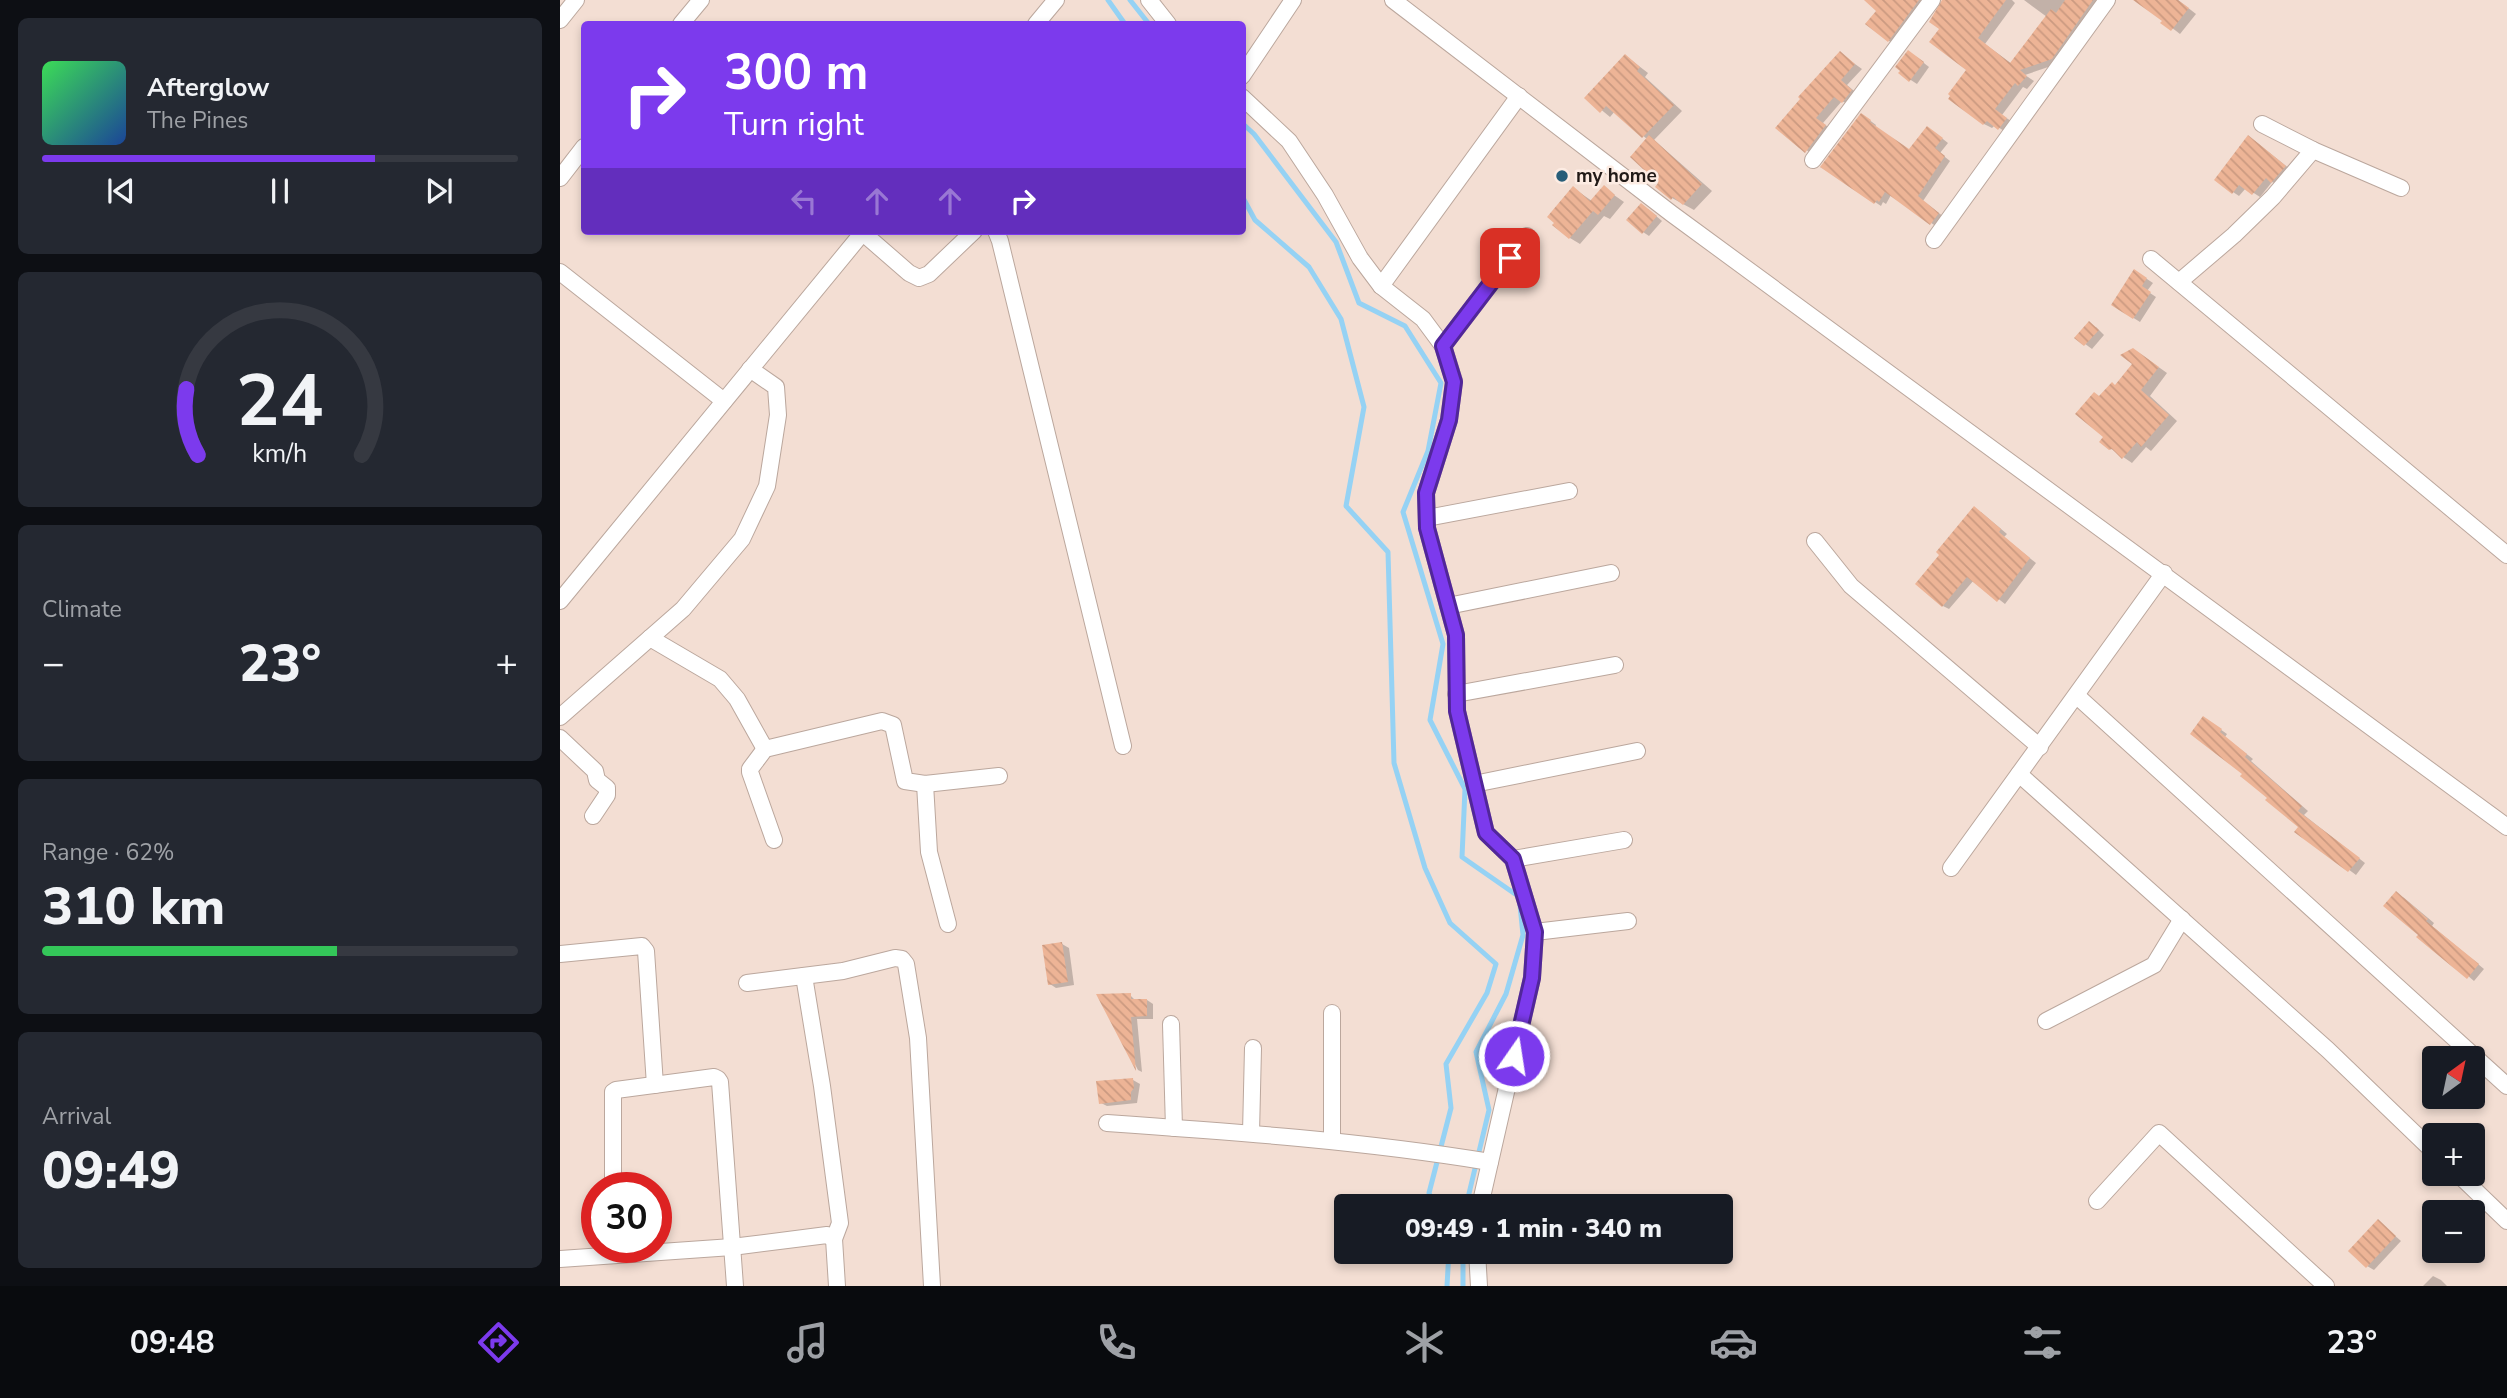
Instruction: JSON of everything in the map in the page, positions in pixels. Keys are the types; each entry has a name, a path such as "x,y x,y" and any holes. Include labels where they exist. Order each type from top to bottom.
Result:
{"street":[{"path":"560,20 576,0"},
{"path":"684,21 701,0"},
{"path":"1038,21 1056,0"},
{"path":"1149,0 1166,21"},
{"path":"1246,70 1293,0"},
{"path":"1393,0 1672,214 2507,827"},
{"path":"1813,160 1932,0"},
{"path":"1934,240 2107,0"},
{"path":"1381,286 1519,96"},
{"path":"1246,101 1289,141 1325,195 1360,258 1381,286 1423,320 1443,346 1454,382 1449,420 1426,493 1427,518 1456,635 1457,711 1486,833 1513,859 1535,932 1532,978 1483,1194"},
{"path":"2262,124 2313,150 2400,188"},
{"path":"2179,282 2273,197 2313,150"},
{"path":"560,178 581,151"},
{"path":"560,601 861,235"},
{"path":"866,235 909,273 919,278 929,274 970,235"},
{"path":"998,235 1123,746"},
{"path":"1443,346 1527,236"},
{"path":"2151,259 2507,555"},
{"path":"560,272 724,401"},
{"path":"560,717 682,609 742,539 767,485 778,415 776,387 750,369"},
{"path":"1427,518 1569,491"},
{"path":"1815,541 1851,586 2040,747"},
{"path":"1448,606 1611,573"},
{"path":"1951,868 2164,573"},
{"path":"650,638 720,679 737,699 765,749"},
{"path":"1457,694 1615,665"},
{"path":"2077,696 2507,1086"},
{"path":"774,840 750,772 765,749 882,721 893,725 903,779 908,782 925,784 999,776"},
{"path":"560,738 595,771 597,780 607,788 607,795 593,816"},
{"path":"1474,784 1637,751"},
{"path":"2020,774 2328,1050 2422,1140"},
{"path":"925,784 929,852 948,924"},
{"path":"1513,859 1624,840"},
{"path":"2046,1021 2154,965 2182,919"},
{"path":"1535,932 1628,921"},
{"path":"560,954 642,946 646,951 655,1084"},
{"path":"747,983 843,971 895,958 902,959 906,964 918,1038 932,1286"},
{"path":"804,976 840,1223 834,1239 837,1286"},
{"path":"1332,1013 1332,1140"},
{"path":"1171,1024 1174,1128"},
{"path":"1251,1133 1254,1048"},
{"path":"612,1172 613,1093 616,1090 714,1077 720,1082 736,1286"},
{"path":"1107,1123 1332,1140 1490,1161"},
{"path":"2096,1201 2159,1133 2326,1286"},
{"path":"2471,1186 2507,1221"},
{"path":"672,1250 732,1247 827,1235 834,1239"},
{"path":"560,1259 581,1256"},
{"path":"1478,1264 1479,1286"}],"building":[{"path":"1864,0 1919,0 1888,42 1865,24 1876,11"},
{"path":"1942,0 2006,0 1978,38 2010,63 2051,9 2056,13 2065,0 2093,0 2052,59 2020,70 2027,76 2018,86 2015,83 1995,109 2007,118 1998,130 1987,121 1983,125 1948,99 1948,94 1966,70 1929,42 1939,29 1929,22"},
{"path":"2133,0 2178,0 2189,8 2171,31"},
{"path":"1908,50 1924,62 1909,82 1895,67"},
{"path":"1840,51 1855,64 1841,80 1852,90 1842,103 1834,97 1816,118 1826,125 1805,153 1775,128 1800,99 1798,97"},
{"path":"1625,54 1640,67 1637,71 1674,105 1642,138 1606,106 1600,113 1584,98"},
{"path":"1861,113 1909,149 1927,126 1943,138 1935,148 1945,156 1918,196 1939,213 1930,225 1885,192 1879,202 1877,200 1874,204 1820,167"},
{"path":"1649,135 1702,184 1683,205 1673,197 1671,200 1655,187 1658,183 1630,157"},
{"path":"2248,135 2286,166 2271,183 2266,178 2252,195 2239,185 2232,194 2214,180"},
{"path":"1604,185 1615,195 1598,215 1593,211 1569,239 1552,225 1554,223 1547,217 1573,186 1590,201"},
{"path":"1641,203 1657,216 1642,234 1626,220"},
{"path":"2134,269 2147,278 2142,286 2151,292 2133,319 2111,305"},
{"path":"2089,321 2099,330 2084,346 2074,338"},
{"path":"2133,348 2159,367 2141,390 2169,415 2141,447 2137,442 2122,459 2099,442 2103,437 2075,414 2094,392 2099,396 2112,382 2115,385 2132,364 2120,355"},
{"path":"1974,506 2030,558 1997,602 1967,577 1942,607 1915,584 1939,555 1936,552"},
{"path":"2203,716 2222,729 2220,732 2247,754 2245,757 2302,806 2298,811 2360,858 2348,872 2294,832 2298,827 2265,800 2267,798 2240,776 2242,774 2190,734"},
{"path":"2396,891 2428,919 2426,921 2479,964 2467,979 2383,906"},
{"path":"1062,942 1068,982 1048,985 1042,945"},
{"path":"1131,993 1131,999 1147,999 1147,1016 1131,1017 1136,1071 1096,994"},
{"path":"1133,1078 1131,1100 1099,1104 1096,1081"},
{"path":"2378,1219 2396,1236 2366,1268 2348,1251"}],"waterway":[{"path":"1108,0 1123,21"},
{"path":"1130,0 1147,21"},
{"path":"1246,127 1336,242 1359,303 1405,326 1441,383 1428,451 1403,512 1443,644 1430,720 1465,789 1462,857 1518,896"},
{"path":"1246,203 1255,220 1309,267 1341,319 1364,407 1346,506 1388,552 1394,763 1425,868 1450,923 1496,964 1487,993 1446,1064 1451,1108 1429,1194"},
{"path":"1469,1194 1489,1110 1476,1052 1506,994 1523,935 1520,905"},
{"path":"1447,1286 1448,1264"},
{"path":"1463,1264 1463,1286"}],"place":[{"name":"my home","path":"1562,176"}],"route":[{"path":"1510,258 1443,346 1454,382 1449,420 1426,493 1427,528 1456,635 1457,711 1486,833 1513,859 1535,932 1532,978 1514,1056"}]}
